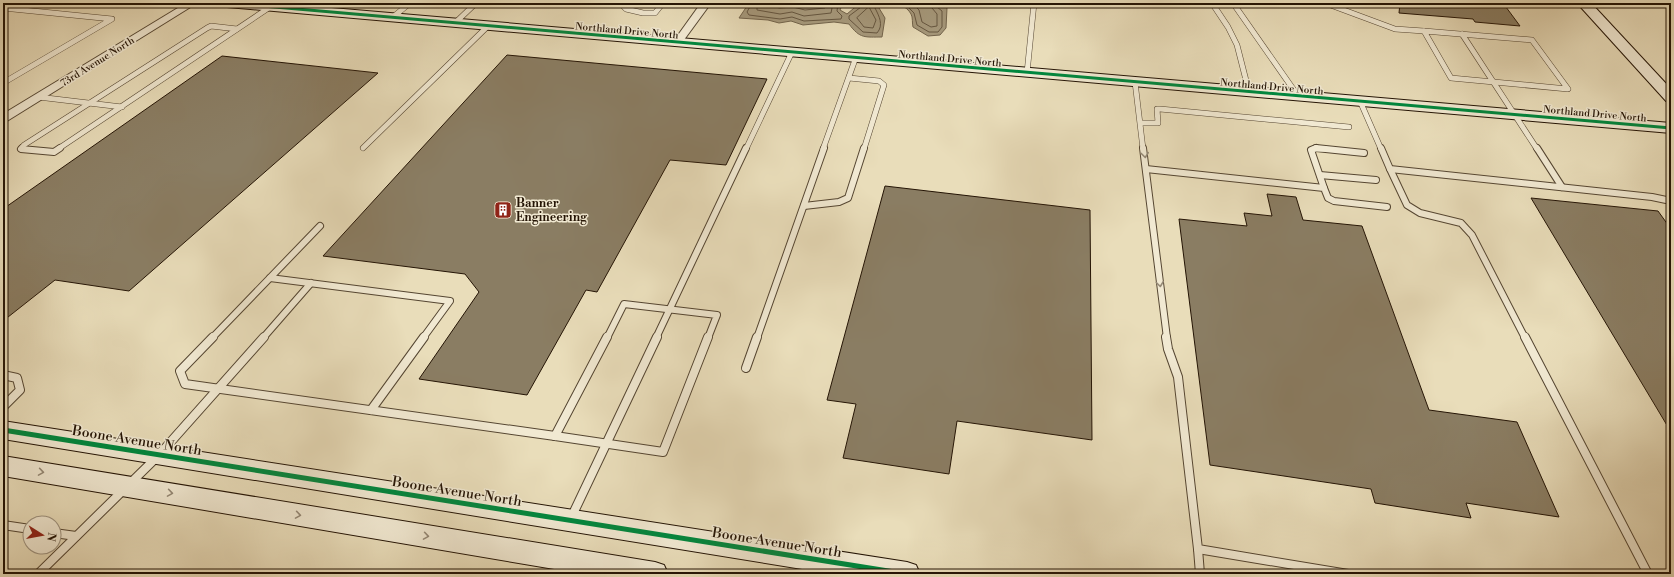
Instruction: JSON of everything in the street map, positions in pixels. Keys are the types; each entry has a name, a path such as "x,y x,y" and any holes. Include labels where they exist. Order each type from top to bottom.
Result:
{"street":[{"name":"73rd Avenue North","path":"3,119 192,3"},
{"name":"Northland Drive North","path":"227,3 273,5 488,26 1671,128"},
{"path":"678,42 706,3"},
{"path":"1584,3 1671,98"},
{"name":"Boone Avenue North","path":"3,430 907,574"},
{"path":"3,466 630,572 655,574"}],"lane":[{"path":"393,17 410,3"},
{"path":"455,23 476,3"},
{"path":"626,3 624,7 628,10 650,14 656,12 663,3"},
{"path":"1027,73 1034,3"},
{"path":"1212,3 1228,27 1237,45 1249,92"},
{"path":"1233,3 1286,76 1298,96"},
{"path":"1325,3 1395,29 1424,31 1462,34 1532,40 1568,89 1451,78 1424,31"},
{"path":"237,29 211,26 207,28 24,145 21,149 54,152 273,5"},
{"path":"3,8 112,19 3,83"},
{"path":"363,148 488,26"},
{"path":"1462,34 1562,188"},
{"path":"570,520 792,52"},
{"path":"746,368 856,58"},
{"path":"804,206 839,202 848,198 884,85 879,81 849,78"},
{"path":"1135,82 1168,349 1178,377 1200,574"},
{"path":"38,97 122,106"},
{"path":"1360,101 1407,205 1420,212 1461,223 1472,235 1648,574"},
{"path":"1140,120 1158,123 1157,110 1160,109 1349,127"},
{"path":"1364,153 1316,148 1311,150 1328,198 1334,201 1387,207"},
{"path":"1146,169 1324,188"},
{"path":"1390,169 1652,197 1671,201"},
{"path":"1320,175 1376,180"},
{"path":"320,226 180,371 185,384 218,388 555,437 663,452 717,315 624,304 555,437"},
{"path":"270,278 450,300 371,410"},
{"path":"38,574 159,455 311,283"},
{"path":"3,375 17,378 20,390 3,407"},
{"path":"3,525 22,528"},
{"path":"62,534 76,536"},
{"path":"1198,549 1348,574"}],"water":[{"path":"749,3 843,3 840,10 847,14 860,3 937,3 947,8 946,28 940,35 928,36 913,27 912,15 905,7 892,4 879,8 885,18 882,37 867,37 860,35 849,24 834,22 803,25 791,21 779,23 768,20 739,18"}],"building":[{"path":"1400,3 1503,3 1520,26 1475,22 1473,19 1399,13"},
{"name":"Banner Engineering","path":"507,55 767,79 726,165 670,160 597,292 586,290 527,395 419,379 479,292 465,274 323,256"},
{"path":"222,56 378,73 129,291 55,280 3,321 3,209"},
{"path":"885,186 1090,210 1092,440 957,421 949,474 843,458 856,404 827,400"},
{"path":"1267,194 1296,197 1303,220 1362,226 1429,410 1517,422 1559,517 1466,503 1471,518 1375,503 1371,489 1210,465 1179,219 1247,226 1244,213 1272,216"},
{"path":"1531,198 1658,211 1671,229 1671,432"}],"cycle path":[{"path":"227,3 1671,128"},
{"path":"3,430 907,574"}],"place":[{"name":"Banner Engineering","path":"503,210"}]}
